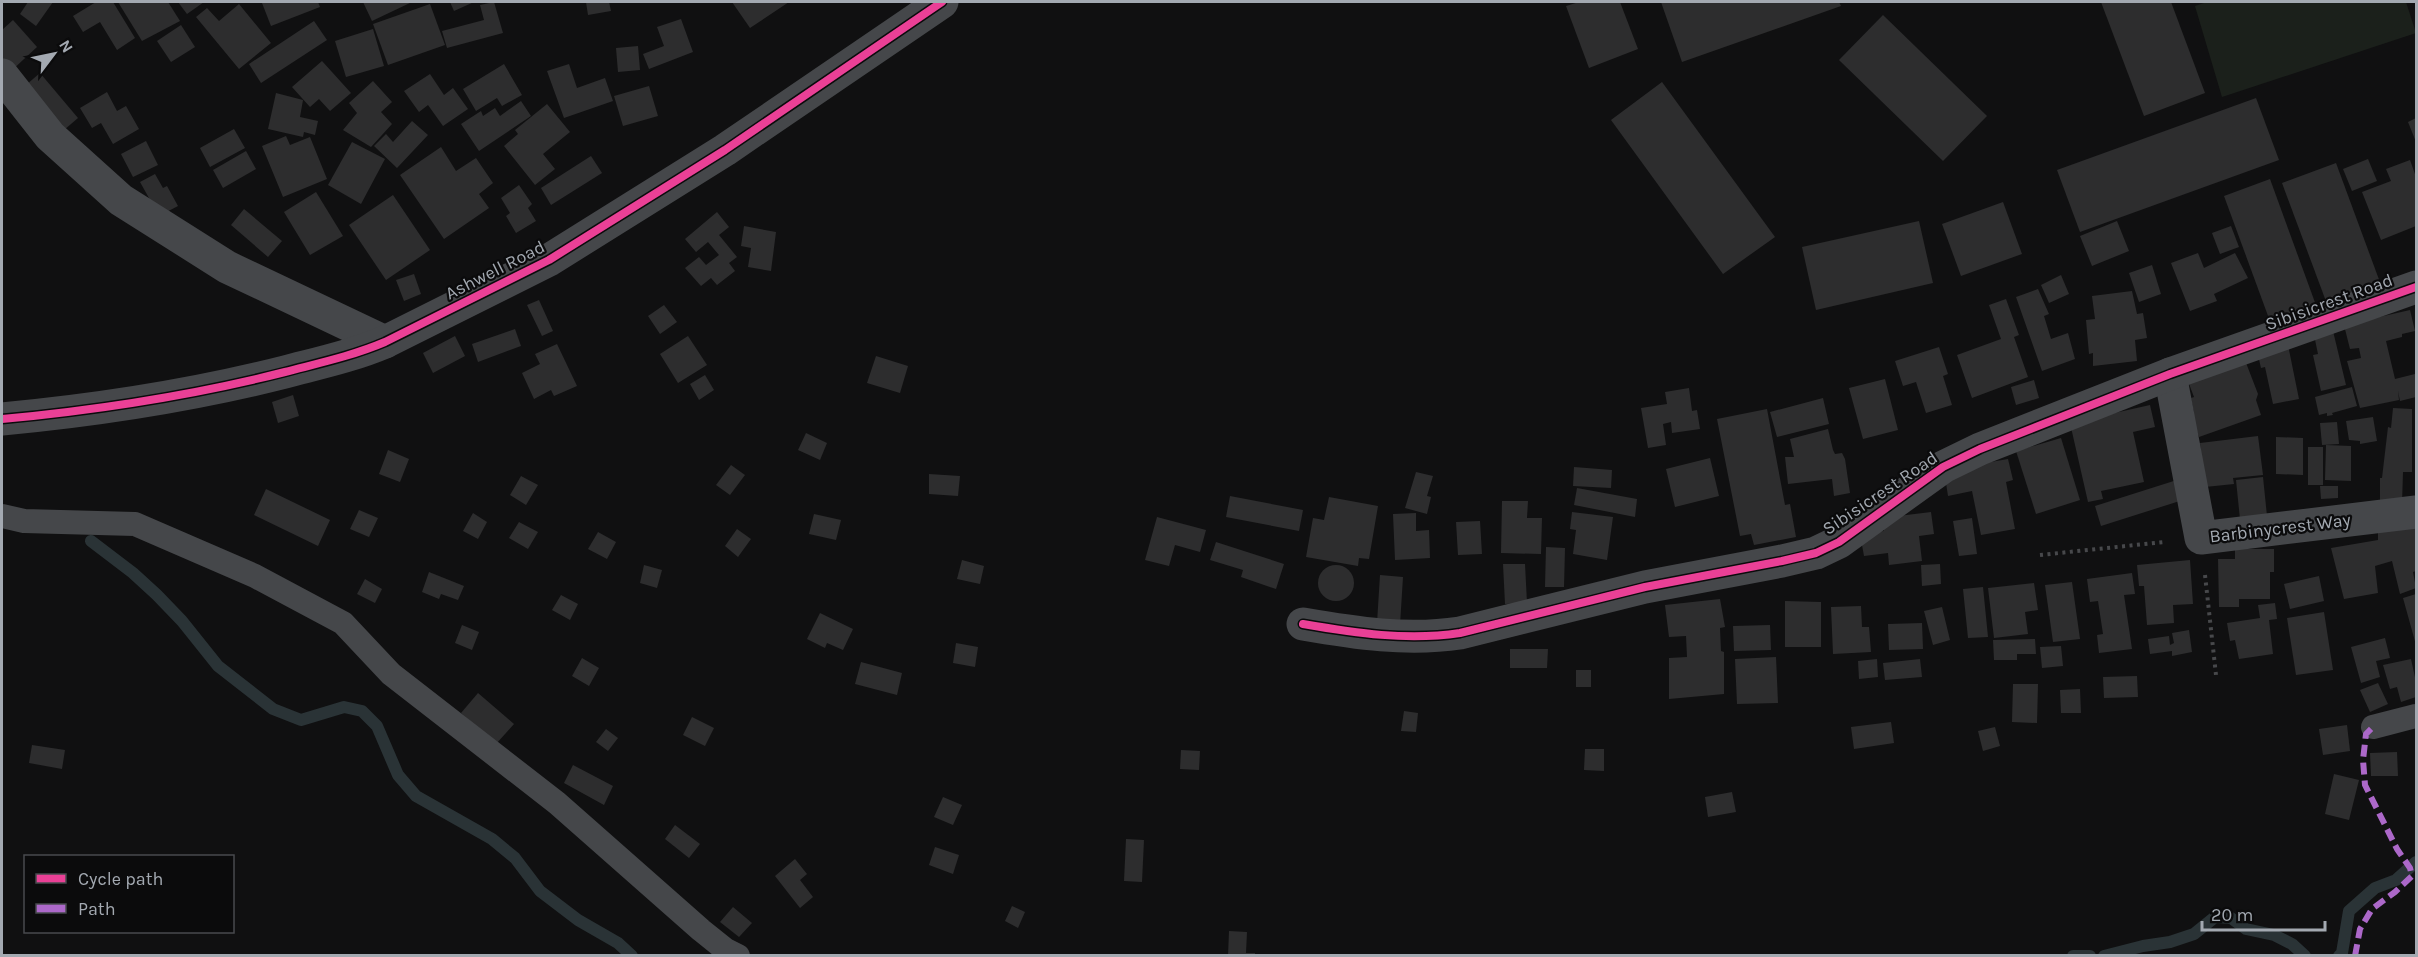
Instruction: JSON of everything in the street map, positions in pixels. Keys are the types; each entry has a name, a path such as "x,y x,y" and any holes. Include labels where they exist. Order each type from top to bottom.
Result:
{"street":[{"name":"Ashwell Road","path":"2,418 84,412 231,386 359,353 385,342 549,260 725,150 942,2"},
{"path":"2,75 50,136 121,200 227,267 385,342"},
{"name":"Sibisicrest Road","path":"1303,624 1359,633 1434,637 1460,633 1645,587 1816,553 1839,542 1943,467 1980,449 2170,374 2416,290"},
{"name":"Barbinycrest Way","path":"2170,374 2201,538 2416,512"}],"lane":[{"path":"2,516 24,521 135,524 255,576 343,623 391,674 557,803 701,930 726,950 738,956"},
{"path":"2373,727 2416,716"}],"path":[{"path":"2040,555 2201,538 2216,675"}],"shaded area":[{"path":"2207,2 2406,2 2416,33 2222,97 2195,6"}],"building":[{"path":"28,2 53,2 36,26 20,14"},
{"path":"96,2 113,2 135,38 117,50 100,22 83,32 73,16"},
{"path":"118,2 168,2 180,21 142,41"},
{"path":"178,2 204,2 187,14"},
{"path":"318,2 320,7 271,26 262,3"},
{"path":"363,2 412,2 372,21"},
{"path":"450,2 474,2 454,11"},
{"path":"494,2 503,33 447,48 442,31 484,20 480,5"},
{"path":"586,2 609,2 611,11 588,15"},
{"path":"732,2 789,2 750,28"},
{"path":"1579,2 1620,2 1638,49 1589,68 1566,6"},
{"path":"1661,2 1839,2 1841,6 1682,62"},
{"path":"2101,2 2171,2 2205,93 2144,116"},
{"path":"239,4 271,43 239,69 196,17 207,8 219,21"},
{"path":"430,4 445,45 388,65 373,24"},
{"path":"1883,15 1987,116 1943,161 1839,60"},
{"path":"681,19 693,52 649,69 643,54 664,46 657,27"},
{"path":"13,20 37,47 10,72 2,63 2,30"},
{"path":"314,21 327,40 261,83 249,64"},
{"path":"181,25 195,47 171,62 157,41"},
{"path":"373,29 384,66 346,77 335,41"},
{"path":"638,46 640,70 618,72 616,48"},
{"path":"322,61 351,93 330,111 319,99 310,107 292,87"},
{"path":"504,64 522,95 502,106 497,98 476,111 463,89"},
{"path":"569,64 577,88 605,78 613,101 564,118 547,71"},
{"path":"40,73 78,118 64,130 26,85"},
{"path":"430,74 444,95 453,88 468,109 443,126 428,105 419,112 404,91"},
{"path":"373,81 392,102 381,112 392,124 371,147 343,130 357,113 349,103"},
{"path":"1662,82 1775,237 1723,274 1611,120"},
{"path":"649,86 658,116 623,126 614,96"},
{"path":"107,92 117,111 126,106 139,129 113,144 101,123 92,128 80,108"},
{"path":"276,93 303,100 300,117 318,121 315,135 304,132 303,137 268,129"},
{"path":"2256,98 2279,160 2080,232 2057,170"},
{"path":"521,101 531,116 479,151 461,124 481,111 483,116 495,108 500,116"},
{"path":"547,104 570,132 543,154 555,169 535,185 504,146 518,134 515,130"},
{"path":"2416,118 2416,142 2408,122"},
{"path":"412,121 428,135 397,168 374,146 386,134 393,142"},
{"path":"234,129 245,148 210,167 200,148"},
{"path":"286,136 290,145 310,137 327,179 283,197 262,146"},
{"path":"146,141 158,165 133,177 121,154"},
{"path":"352,142 385,159 361,204 328,185"},
{"path":"441,147 456,171 476,158 493,183 479,194 489,208 444,239 400,175"},
{"path":"246,151 256,169 223,188 213,170"},
{"path":"591,156 602,173 551,205 541,188"},
{"path":"2368,159 2377,181 2352,191 2343,169"},
{"path":"2410,160 2416,177 2416,226 2381,240 2362,192 2391,181 2386,169"},
{"path":"2336,163 2381,285 2327,304 2282,183"},
{"path":"155,174 163,188 167,186 178,206 159,216 140,182"},
{"path":"2270,179 2317,308 2271,324 2224,196"},
{"path":"519,185 532,204 528,208 536,221 516,233 506,216 510,213 501,198"},
{"path":"316,192 343,236 310,255 284,212"},
{"path":"393,195 430,250 386,280 349,225"},
{"path":"2003,202 2022,254 1961,276 1942,224"},
{"path":"244,209 282,241 268,257 231,225"},
{"path":"717,212 729,227 719,235 737,257 729,263 735,271 717,285 711,278 701,286 685,268 699,257 706,265 719,255 708,242 696,252 685,239"},
{"path":"1919,221 1933,283 1816,310 1802,247"},
{"path":"2117,221 2129,251 2092,266 2080,236"},
{"path":"744,226 776,232 771,271 748,267 751,248 741,246"},
{"path":"2231,226 2239,247 2220,254 2212,233"},
{"path":"2198,253 2204,268 2235,253 2248,278 2214,294 2217,301 2190,311 2171,263"},
{"path":"2152,265 2161,294 2139,302 2129,273"},
{"path":"414,274 421,294 404,301 396,280"},
{"path":"2061,275 2069,294 2049,303 2041,285"},
{"path":"2038,289 2049,314 2044,316 2051,339 2068,333 2075,359 2042,371 2016,297"},
{"path":"2132,291 2137,314 2143,313 2147,338 2135,340 2137,361 2093,366 2093,353 2089,354 2086,320 2095,319 2092,296"},
{"path":"2006,299 2019,335 2014,337 2028,377 1972,398 1957,355 2001,339 1989,305"},
{"path":"539,300 553,331 542,336 527,305"},
{"path":"664,305 677,322 660,334 648,316"},
{"path":"2410,310 2415,331 2386,341 2395,379 2415,374 2416,397 2400,401 2398,391 2399,400 2360,408 2347,361 2361,358 2359,348 2350,349 2344,325"},
{"path":"515,329 521,346 478,362 472,344"},
{"path":"2333,331 2346,385 2321,391 2313,355 2318,354 2314,335"},
{"path":"455,336 465,356 433,373 423,353"},
{"path":"688,336 707,365 678,383 660,354"},
{"path":"557,344 577,386 554,396 551,390 534,399 522,373 540,364 535,354"},
{"path":"2288,345 2299,399 2273,404 2265,367 2261,368 2257,351"},
{"path":"1939,347 1948,374 1943,376 1952,405 1926,413 1916,382 1903,386 1895,361"},
{"path":"2243,355 2258,394 2256,400 2261,415 2199,437 2190,413 2194,413 2191,398 2194,397 2186,376"},
{"path":"876,356 908,366 900,393 867,383"},
{"path":"705,375 714,390 699,400 690,384"},
{"path":"1885,379 1898,430 1863,439 1849,388"},
{"path":"2034,380 2039,398 2016,405 2011,387"},
{"path":"2352,387 2357,406 2332,413 2333,415 2327,416 2327,413 2319,415 2315,397"},
{"path":"1689,388 1692,411 1697,410 1700,429 1672,433 1671,422 1663,424 1666,445 1648,448 1641,408 1667,404 1665,392"},
{"path":"293,395 299,416 278,423 272,402"},
{"path":"1823,398 1829,424 1777,437 1770,412"},
{"path":"2150,405 2155,427 2133,432 2144,482 2101,491 2103,499 2088,502 2070,423"},
{"path":"2393,408 2412,409 2412,472 2403,472 2402,504 2380,504 2380,478 2382,478 2388,427 2391,428"},
{"path":"1767,409 1785,505 1790,504 1796,537 1754,545 1751,534 1740,536 1717,419"},
{"path":"2373,417 2377,441 2360,444 2360,441 2349,440 2346,421"},
{"path":"2337,422 2339,444 2322,445 2320,423"},
{"path":"1828,429 1835,454 1842,453 1845,459 1850,493 1834,496 1832,479 1788,484 1785,457 1794,457 1790,439"},
{"path":"806,433 827,443 820,460 798,450"},
{"path":"2258,436 2263,475 2233,478 2234,484 2205,487 2200,443"},
{"path":"2276,437 2303,438 2303,475 2276,474"},
{"path":"2061,438 2080,500 2036,514 2016,451"},
{"path":"2326,445 2351,446 2351,481 2325,480"},
{"path":"2308,447 2323,447 2323,485 2308,485"},
{"path":"388,450 409,459 400,482 379,474"},
{"path":"1710,458 1719,496 1675,507 1666,469"},
{"path":"2008,459 2013,480 2006,482 2015,529 1981,535 1972,491 1948,496 1944,470"},
{"path":"731,465 745,475 730,495 716,485"},
{"path":"1574,467 1612,470 1611,488 1573,486"},
{"path":"1416,472 1433,476 1427,496 1431,497 1427,514 1405,508"},
{"path":"929,474 960,476 958,496 929,494"},
{"path":"521,476 538,485 526,505 510,495"},
{"path":"2263,477 2267,516 2240,519 2236,480"},
{"path":"2180,479 2186,499 2101,526 2095,506"},
{"path":"2320,486 2338,486 2338,498 2321,499"},
{"path":"1577,488 1637,499 1635,517 1574,505"},
{"path":"266,489 330,520 318,546 254,515"},
{"path":"1230,496 1303,510 1299,531 1226,517"},
{"path":"1329,497 1378,506 1369,559 1359,558 1358,566 1306,557 1313,518 1324,520"},
{"path":"1502,501 1528,501 1527,518 1542,518 1541,554 1501,553"},
{"path":"359,510 378,518 369,537 350,529"},
{"path":"1572,512 1613,517 1607,560 1573,554 1576,530 1570,529"},
{"path":"1931,512 1934,534 1919,536 1922,561 1889,565 1888,553 1864,556 1860,534 1884,531 1882,518"},
{"path":"473,513 487,522 478,539 463,531"},
{"path":"1416,513 1416,531 1429,530 1430,558 1395,560 1393,514"},
{"path":"814,514 841,520 836,540 809,534"},
{"path":"1157,517 1206,530 1200,552 1175,545 1169,566 1145,560"},
{"path":"1972,518 1977,554 1959,556 1953,521"},
{"path":"1480,521 1482,554 1458,555 1456,522"},
{"path":"2416,521 2416,571 2413,572 2416,588 2400,594 2392,561 2375,566 2378,593 2344,599 2331,548 2378,540 2378,530"},
{"path":"519,522 538,532 528,549 509,538"},
{"path":"737,529 751,539 738,557 725,546"},
{"path":"598,532 616,542 607,559 588,549"},
{"path":"1216,542 1284,564 1276,589 1241,577 1243,570 1210,560"},
{"path":"1546,547 1565,548 1564,587 1545,587"},
{"path":"2235,549 2274,549 2274,572 2270,572 2270,599 2239,599 2239,607 2219,607 2218,559 2235,559"},
{"path":"962,560 984,566 980,584 957,579"},
{"path":"2190,560 2193,604 2173,605 2174,623 2147,625 2144,586 2139,586 2137,565"},
{"path":"1503,564 1525,564 1527,603 1505,604"},
{"path":"1940,564 1941,584 1922,586 1921,565"},
{"path":"644,565 662,570 657,588 640,583"},
{"path":"1336,565 1349,570 1354,583 1349,596 1336,601 1323,596 1318,583 1323,570"},
{"path":"429,572 464,586 458,600 441,594 439,599 422,592"},
{"path":"2132,573 2135,594 2124,595 2132,649 2099,653 2097,635 2103,634 2098,601 2090,602 2087,579"},
{"path":"1380,575 1403,577 1400,625 1377,623"},
{"path":"2319,576 2324,601 2290,609 2284,584"},
{"path":"365,579 382,589 375,603 357,594"},
{"path":"2072,582 2080,639 2053,642 2045,585"},
{"path":"2034,583 2038,610 2025,612 2028,634 1994,638 1988,588"},
{"path":"1983,587 1988,637 1968,638 1963,589"},
{"path":"2416,594 2416,645 2403,598"},
{"path":"561,595 578,604 570,620 552,610"},
{"path":"1720,599 1725,627 1720,628 1721,651 1724,652 1724,694 1669,699 1669,658 1687,657 1686,636 1669,637 1665,605"},
{"path":"1785,601 1821,602 1821,647 1785,647"},
{"path":"2275,603 2277,619 2269,620 2273,654 2239,659 2235,640 2230,641 2227,623 2260,618 2258,605"},
{"path":"1861,606 1862,627 1869,627 1871,652 1833,654 1831,607"},
{"path":"1942,607 1950,640 1933,645 1924,611"},
{"path":"2324,612 2333,670 2296,675 2287,618"},
{"path":"820,613 853,629 843,650 827,643 825,648 807,639"},
{"path":"1922,623 1923,649 1889,650 1888,624"},
{"path":"462,625 479,632 472,650 455,643"},
{"path":"1770,625 1771,650 1734,651 1733,626"},
{"path":"2189,630 2192,652 2172,656 2172,651 2150,654 2148,639 2169,636 2170,645 2174,643 2172,633"},
{"path":"2385,638 2390,658 2376,661 2380,677 2361,683 2351,647"},
{"path":"2035,639 2036,654 2017,654 2017,660 1994,660 1993,640"},
{"path":"956,643 978,647 975,667 953,663"},
{"path":"2061,646 2063,666 2042,668 2040,647"},
{"path":"1510,649 1548,649 1547,668 1510,668"},
{"path":"1776,657 1778,703 1737,704 1735,659"},
{"path":"582,658 599,668 589,686 572,676"},
{"path":"1877,659 1878,677 1859,679 1858,661"},
{"path":"1920,659 1922,677 1885,680 1883,663"},
{"path":"2411,659 2416,682 2416,697 2401,702 2397,687 2390,689 2383,665"},
{"path":"861,662 902,673 897,695 855,684"},
{"path":"1576,670 1591,670 1591,687 1576,687"},
{"path":"2137,676 2138,697 2104,698 2103,677"},
{"path":"2378,683 2388,704 2370,712 2360,690"},
{"path":"2013,684 2038,684 2037,723 2012,722"},
{"path":"2080,689 2081,713 2061,713 2060,690"},
{"path":"478,693 514,724 496,744 461,713"},
{"path":"1404,711 1418,713 1416,732 1401,731"},
{"path":"692,717 714,728 705,746 683,735"},
{"path":"1891,722 1894,743 1854,749 1851,727"},
{"path":"2347,725 2350,751 2323,755 2319,729"},
{"path":"1995,727 2000,746 1983,751 1978,731"},
{"path":"606,729 618,738 608,751 596,742"},
{"path":"32,745 65,750 62,769 29,763"},
{"path":"1585,749 1604,749 1604,771 1584,770"},
{"path":"1181,750 1200,751 1199,770 1180,769"},
{"path":"2397,752 2398,776 2371,776 2370,753"},
{"path":"573,765 613,786 604,805 564,783"},
{"path":"2334,774 2359,780 2349,820 2325,814"},
{"path":"1732,792 1736,812 1708,817 1705,797"},
{"path":"943,797 962,805 953,825 934,817"},
{"path":"675,825 700,844 689,858 665,839"},
{"path":"1126,839 1144,840 1142,882 1124,881"},
{"path":"935,847 959,855 953,874 929,865"},
{"path":"795,859 807,874 800,880 813,897 800,908 775,876"},
{"path":"1012,906 1025,912 1018,928 1005,921"},
{"path":"733,907 752,923 739,937 720,922"},
{"path":"1229,931 1247,932 1246,953 1255,953 1255,956 1228,956"}],"waterway":[{"path":"91,541 133,573 157,595 182,621 218,666 273,709 301,720 344,707 362,711 377,726 398,775 416,796 492,839 515,858 540,891 578,920 618,943 632,956"},
{"path":"2339,956 2342,953 2349,911 2375,888 2396,880 2416,862"},
{"path":"2104,956 2170,942 2194,934 2215,917 2231,918 2246,929 2274,935 2292,944 2305,956"},
{"path":"2073,956 2090,956"}],"marked path":[{"path":"2355,956 2360,929 2372,909 2412,876 2410,868 2397,849 2365,785 2363,760 2366,734 2373,727"}],"cycle path":[{"path":"2,419 109,407 214,388 335,359 385,342 549,260 725,150 942,2"},
{"path":"1303,624 1401,636 1460,633 1645,587 1816,553 1839,542 1943,467 1980,449 2170,374 2416,287"}]}
